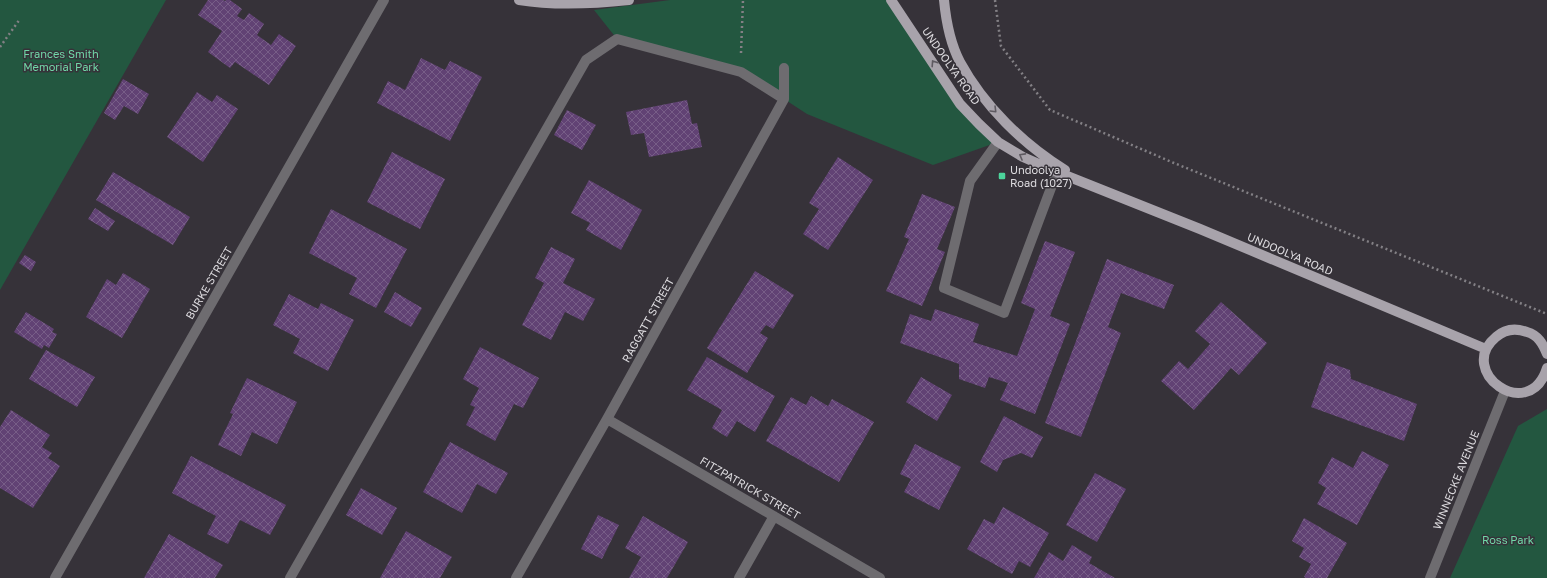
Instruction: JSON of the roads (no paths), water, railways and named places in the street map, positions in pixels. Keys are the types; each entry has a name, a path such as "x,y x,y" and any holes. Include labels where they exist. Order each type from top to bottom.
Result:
{"main road":[{"path":"519,0 562,5 598,4 630,0"},
{"name":"UNDOOLYA ROAD","path":"891,0 960,104 998,142 1023,157 1200,229 1486,349"},
{"name":"UNDOOLYA ROAD","path":"944,0 945,17 951,40 960,61 989,105 1029,144 1048,159 1084,182"},
{"path":"1546,374 1540,383 1532,389 1514,393 1505,391 1496,386 1489,379 1485,369 1484,359 1486,349 1492,340 1509,330 1529,332 1538,338 1544,346 1547,354"}],"street":[{"name":"BURKE STREET","path":"55,578 384,0"},
{"path":"290,578 586,60 617,39 740,72 784,99"},
{"name":"RAGGATT STREET","path":"516,578 607,419 784,99 784,68"},
{"path":"998,142 970,181 944,288 1004,313 1057,172"},
{"name":"WINNECKE AVENUE","path":"1430,578 1505,391"},
{"name":"FITZPATRICK STREET","path":"607,419 880,578"},
{"path":"739,578 774,516"}],"place":[{"name":"Undoolya Road (1027)","path":"1002,176"}],"park label":[{"name":"Frances Smith Memorial Park","path":"61,60"},
{"name":"Ross Park","path":"1508,540"}]}
